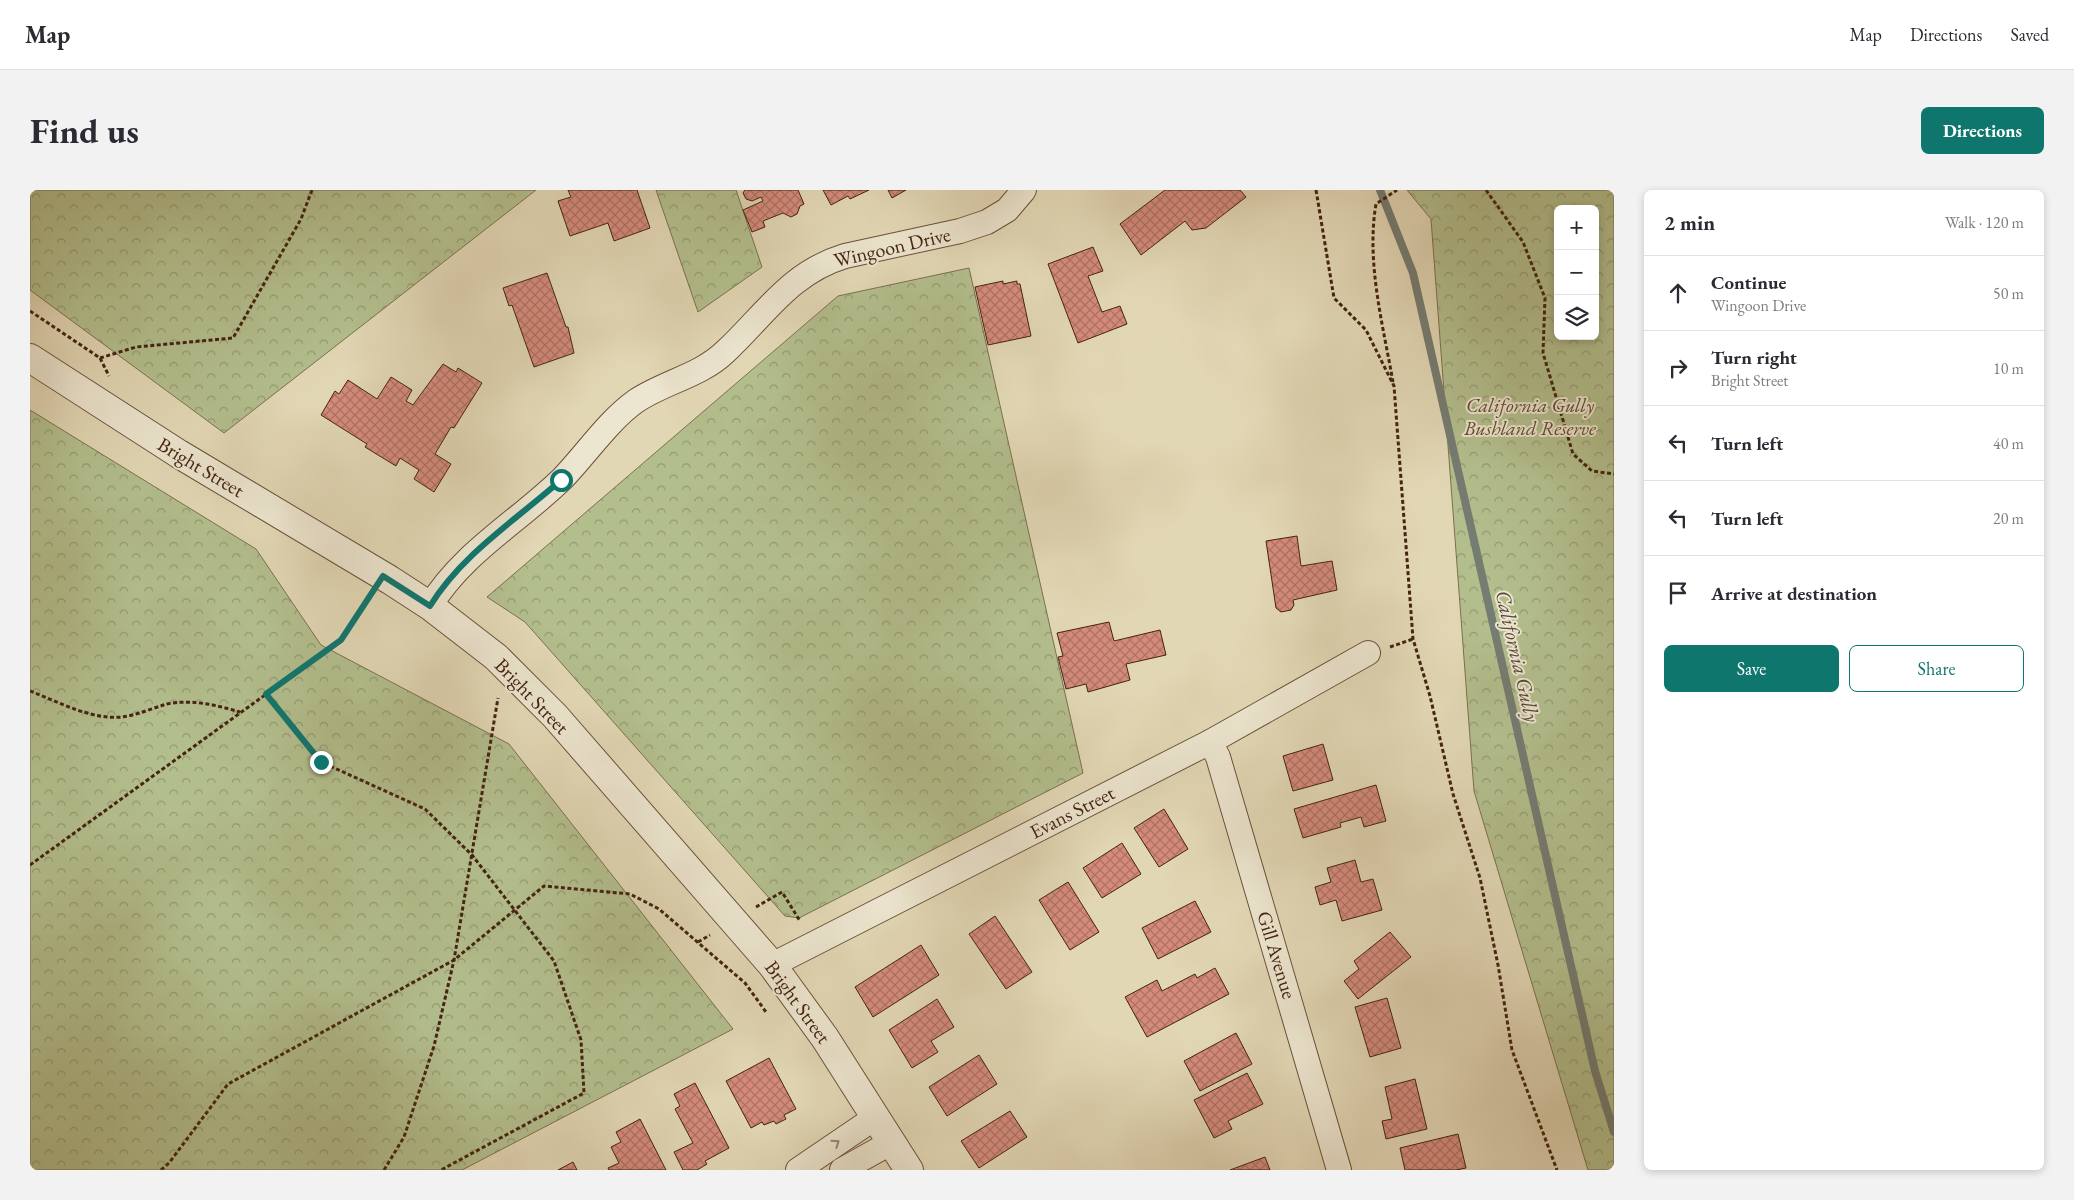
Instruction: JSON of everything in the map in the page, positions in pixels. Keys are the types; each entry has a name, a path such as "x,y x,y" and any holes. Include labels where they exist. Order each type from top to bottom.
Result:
{"street":[{"name":"Wingoon Drive","path":"430,606 444,582 461,564 561,480 635,402 650,392 713,362 725,352 781,293 804,275 831,260 960,231 987,222 1007,210 1024,190"},
{"name":"Bright Street","path":"30,358 179,454 430,606 464,631 503,665 554,716 772,965 826,1038 909,1170"},
{"name":"Evans Street","path":"772,965 1210,742 1368,653"},
{"name":"Gill Avenue","path":"1210,742 1218,757 1339,1170"},
{"path":"798,1170 876,1117"},
{"path":"842,1170 892,1142"}],"path":[{"path":"100,358 136,347 233,338 301,219 312,190"},
{"path":"1316,190 1334,298 1366,330 1394,386"},
{"path":"1397,190 1376,204 1373,222 1374,266 1394,386 1413,639 1430,696 1453,794 1480,878 1498,965 1512,1050 1557,1170"},
{"path":"1486,190 1523,242 1545,298 1543,353 1573,454 1592,471 1614,474"},
{"path":"30,311 100,358 112,383"},
{"path":"30,865 341,640 383,576"},
{"path":"384,1170 404,1137 434,1046 454,960 503,665"},
{"path":"30,691 93,715 122,716 169,704 187,702 205,703 240,712"},
{"path":"266,694 321,762 424,809 472,855 554,962 581,1040 584,1094 441,1170"},
{"path":"161,1170 169,1163 228,1084 454,960 544,886 630,894 659,909 745,984 766,1012"},
{"path":"751,910 782,892 800,921"}],"green space":[{"path":"30,190 536,190 224,433 30,290"},
{"path":"656,190 736,190 762,267 698,312"},
{"name":"California Gully Bushland Reserve","path":"1407,190 1614,190 1614,1170 1588,1170 1474,791 1431,219"},
{"path":"969,268 1083,773 799,918 785,916 525,622 487,597 838,296"},
{"path":"30,410 256,549 321,645 509,744 733,1029 462,1170 30,1170"}],"building":[{"path":"568,190 637,190 650,228 614,241 608,223 570,236 558,201 571,197"},
{"path":"745,190 798,190 804,204 800,206 797,214 791,217 783,213 763,221 765,227 752,232 743,210 763,201 761,197 752,201 746,199 743,193"},
{"path":"823,190 869,190 850,199 848,196 831,205"},
{"path":"888,190 906,190 892,198"},
{"path":"1165,190 1240,190 1246,197 1206,228 1192,230 1185,221 1141,255 1120,224"},
{"path":"1093,247 1103,271 1088,276 1102,312 1120,306 1127,324 1078,343 1048,264"},
{"path":"547,273 566,327 568,327 574,353 534,367 512,305 509,306 503,288"},
{"path":"1003,281 1003,284 1017,281 1017,284 1020,284 1031,336 988,345 975,287"},
{"path":"443,364 456,372 458,368 482,383 454,428 451,427 435,454 451,464 434,492 414,479 419,470 400,458 396,466 365,447 367,444 321,415 335,391 339,394 348,380 377,399 391,377 412,390 406,401 413,405"},
{"path":"1297,536 1301,566 1332,561 1337,590 1293,600 1294,605 1291,610 1281,612 1276,608 1266,541"},
{"path":"1109,622 1114,641 1160,630 1166,655 1126,664 1130,680 1088,692 1086,684 1066,689 1058,657 1063,656 1057,633"},
{"path":"1323,744 1333,780 1293,791 1283,756"},
{"path":"1376,785 1386,821 1364,827 1361,817 1340,823 1341,827 1303,838 1294,809"},
{"path":"1164,809 1188,849 1159,867 1134,828"},
{"path":"1122,843 1141,874 1102,898 1083,868"},
{"path":"1355,860 1361,882 1373,879 1382,910 1342,921 1336,900 1320,905 1315,887 1331,882 1327,868"},
{"path":"1068,882 1099,932 1070,950 1039,900"},
{"path":"1195,901 1211,932 1158,959 1142,928"},
{"path":"995,916 1032,972 1006,989 969,934"},
{"path":"1390,932 1411,957 1358,999 1344,981 1359,969 1354,961"},
{"path":"921,945 939,975 873,1017 855,987"},
{"path":"1215,968 1229,994 1147,1037 1125,997 1157,980 1162,991 1195,974 1197,978"},
{"path":"1387,998 1401,1048 1370,1057 1355,1007"},
{"path":"937,999 954,1027 931,1041 938,1052 912,1068 889,1030"},
{"path":"1236,1033 1252,1064 1200,1091 1184,1061"},
{"path":"979,1055 997,1084 947,1116 929,1087"},
{"path":"769,1058 796,1109 784,1115 786,1119 776,1124 774,1121 764,1125 762,1122 751,1128 726,1081"},
{"path":"1247,1073 1263,1104 1228,1121 1232,1129 1214,1138 1194,1100"},
{"path":"1415,1079 1427,1129 1386,1139 1382,1121 1392,1119 1385,1087"},
{"path":"695,1083 729,1148 705,1161 707,1164 697,1170 683,1170 674,1152 693,1143 675,1109 680,1106 674,1094"},
{"path":"1010,1111 1027,1137 979,1168 961,1141"},
{"path":"640,1119 666,1170 609,1170 608,1168 619,1163 611,1147 621,1142 616,1132"},
{"path":"1458,1134 1466,1168 1456,1170 1405,1170 1400,1148"},
{"path":"1265,1157 1270,1170 1230,1170"},
{"path":"573,1162 577,1170 558,1170"}],"waterway":[{"name":"California Gully","path":"1380,190 1413,273 1595,1071 1614,1132"}],"route":[{"path":"321,762 266,694 341,640 383,576 430,606 444,582 461,564 561,480"}]}
